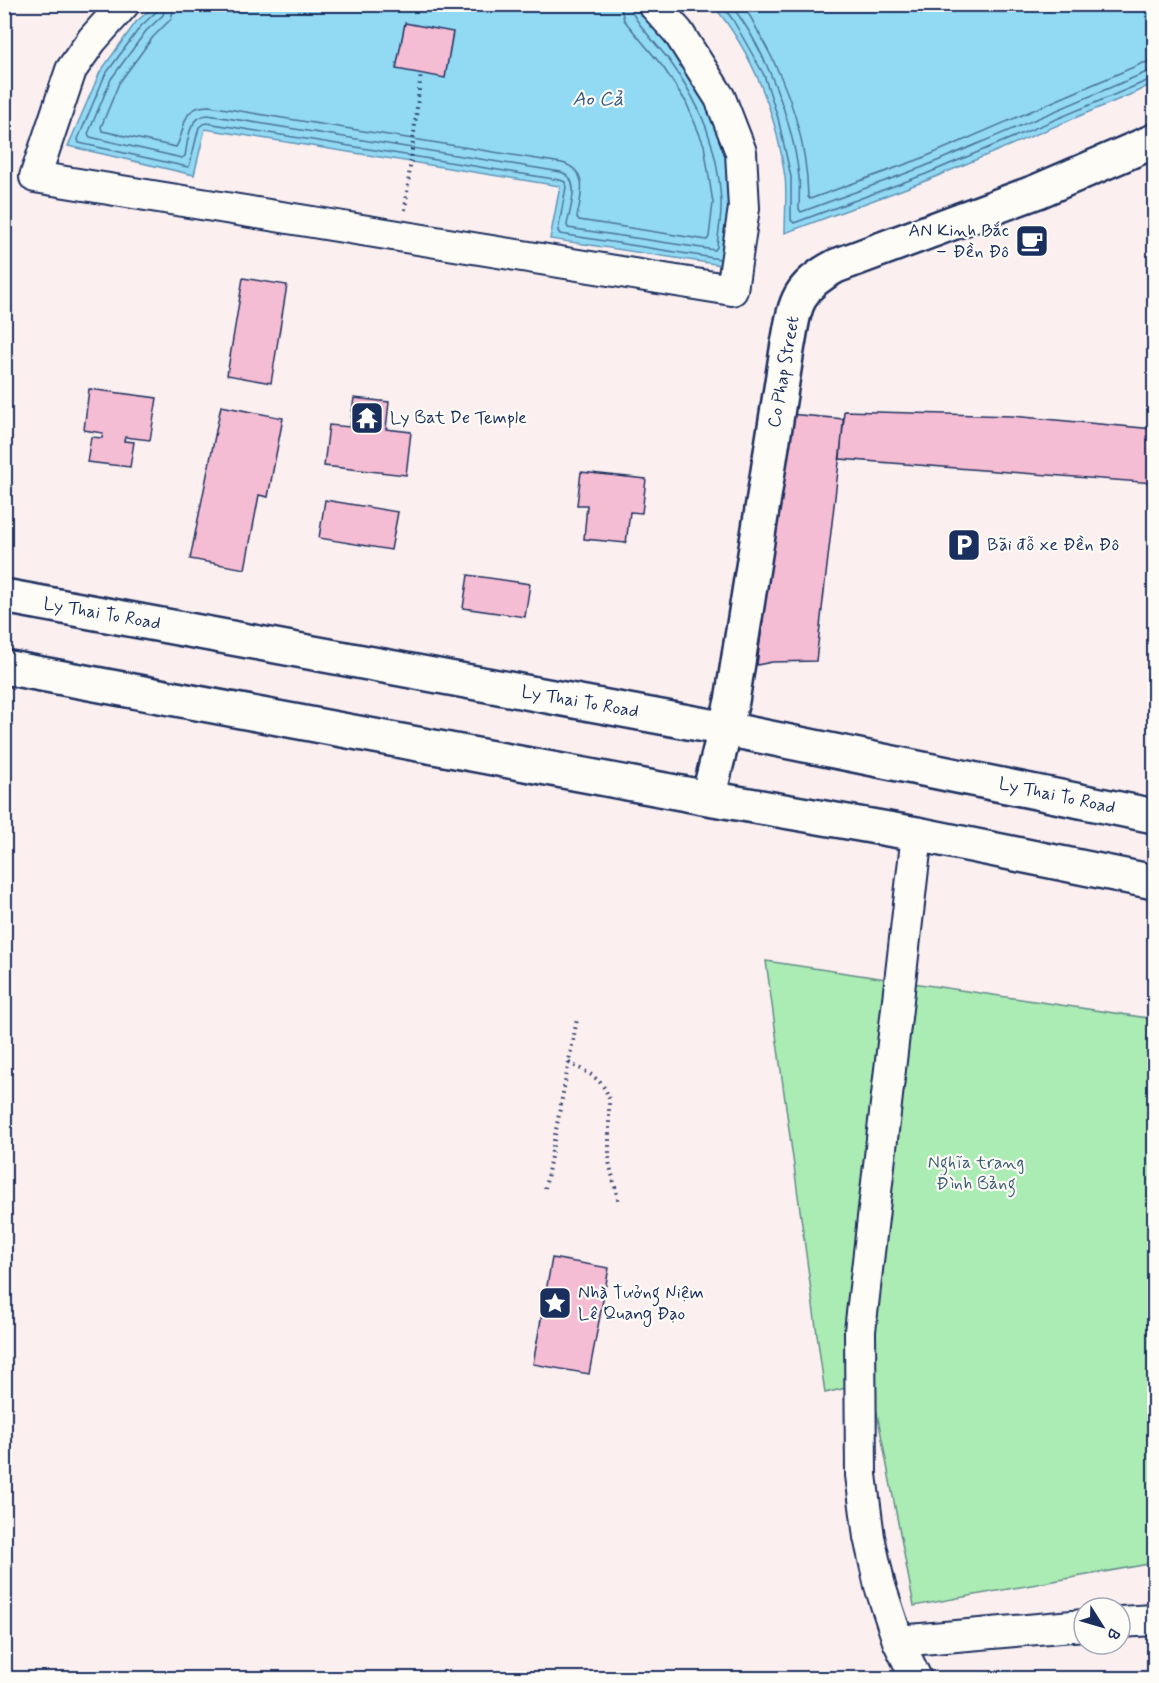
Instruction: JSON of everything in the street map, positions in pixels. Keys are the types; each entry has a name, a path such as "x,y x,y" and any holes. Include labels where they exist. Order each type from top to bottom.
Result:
{"main road":[{"name":"Co Phap Street","path":"708,798 726,729 787,350 796,303 802,290 817,276 836,266 1038,191 1155,141"},
{"name":"Ly Thai To Road","path":"4,596 726,729 1155,816"},
{"path":"4,667 708,798 917,834 1155,882"}],"street":[{"path":"124,4 92,40 71,70 35,177 732,290 744,208 741,152 720,98 678,33 653,4"},
{"path":"916,1678 898,1641 869,1537 861,1475 860,1331 917,834"},
{"path":"1132,1621 1155,1620"},
{"path":"898,1641 1072,1626"}],"path":[{"path":"404,214 421,73"},
{"path":"545,1188 577,1019"},
{"path":"569,1063 591,1073 606,1090 609,1099 609,1161 619,1203"}],"green space":[{"name":"Nghĩa trang Đình Bảng","path":"766,961 1154,1019 1154,1563 914,1606 871,1382 825,1393"}],"water":[{"name":"Ao Cả","path":"155,5 640,5 681,54 726,139 735,203 728,266 550,239 560,186 205,129 194,175 68,146 100,72 136,22"},
{"path":"713,5 1154,5 1154,83 928,180 785,233 785,177 769,108 740,43"}],"building":[{"path":"405,23 453,32 445,78 396,69"},
{"path":"243,278 287,285 271,383 227,375"},
{"path":"89,389 157,398 150,440 125,437 124,441 134,442 130,467 87,462 91,437 102,438 103,433 84,430"},
{"path":"354,398 389,402 386,429 411,432 406,475 324,466 329,425 350,427"},
{"path":"221,406 283,418 268,497 259,495 245,569 190,559"},
{"path":"844,411 1012,416 1154,429 1154,483 840,459"},
{"path":"789,414 844,419 816,661 772,662 757,665"},
{"path":"581,472 646,479 642,513 630,512 626,543 584,539 587,505 577,505"},
{"path":"325,500 398,512 391,550 319,538"},
{"path":"468,575 530,584 525,617 463,608"},
{"path":"552,1258 609,1268 589,1374 533,1364"}],"place":[{"name":"AN Kinh Bắc – Đền Đô","path":"1032,241"},
{"name":"Ly Bat De Temple","path":"367,418"},
{"name":"Bãi đỗ xe Đền Đô","path":"964,545"},
{"name":"Nhà Tưởng Niệm Lê Quang Đạo","path":"555,1303"}]}
